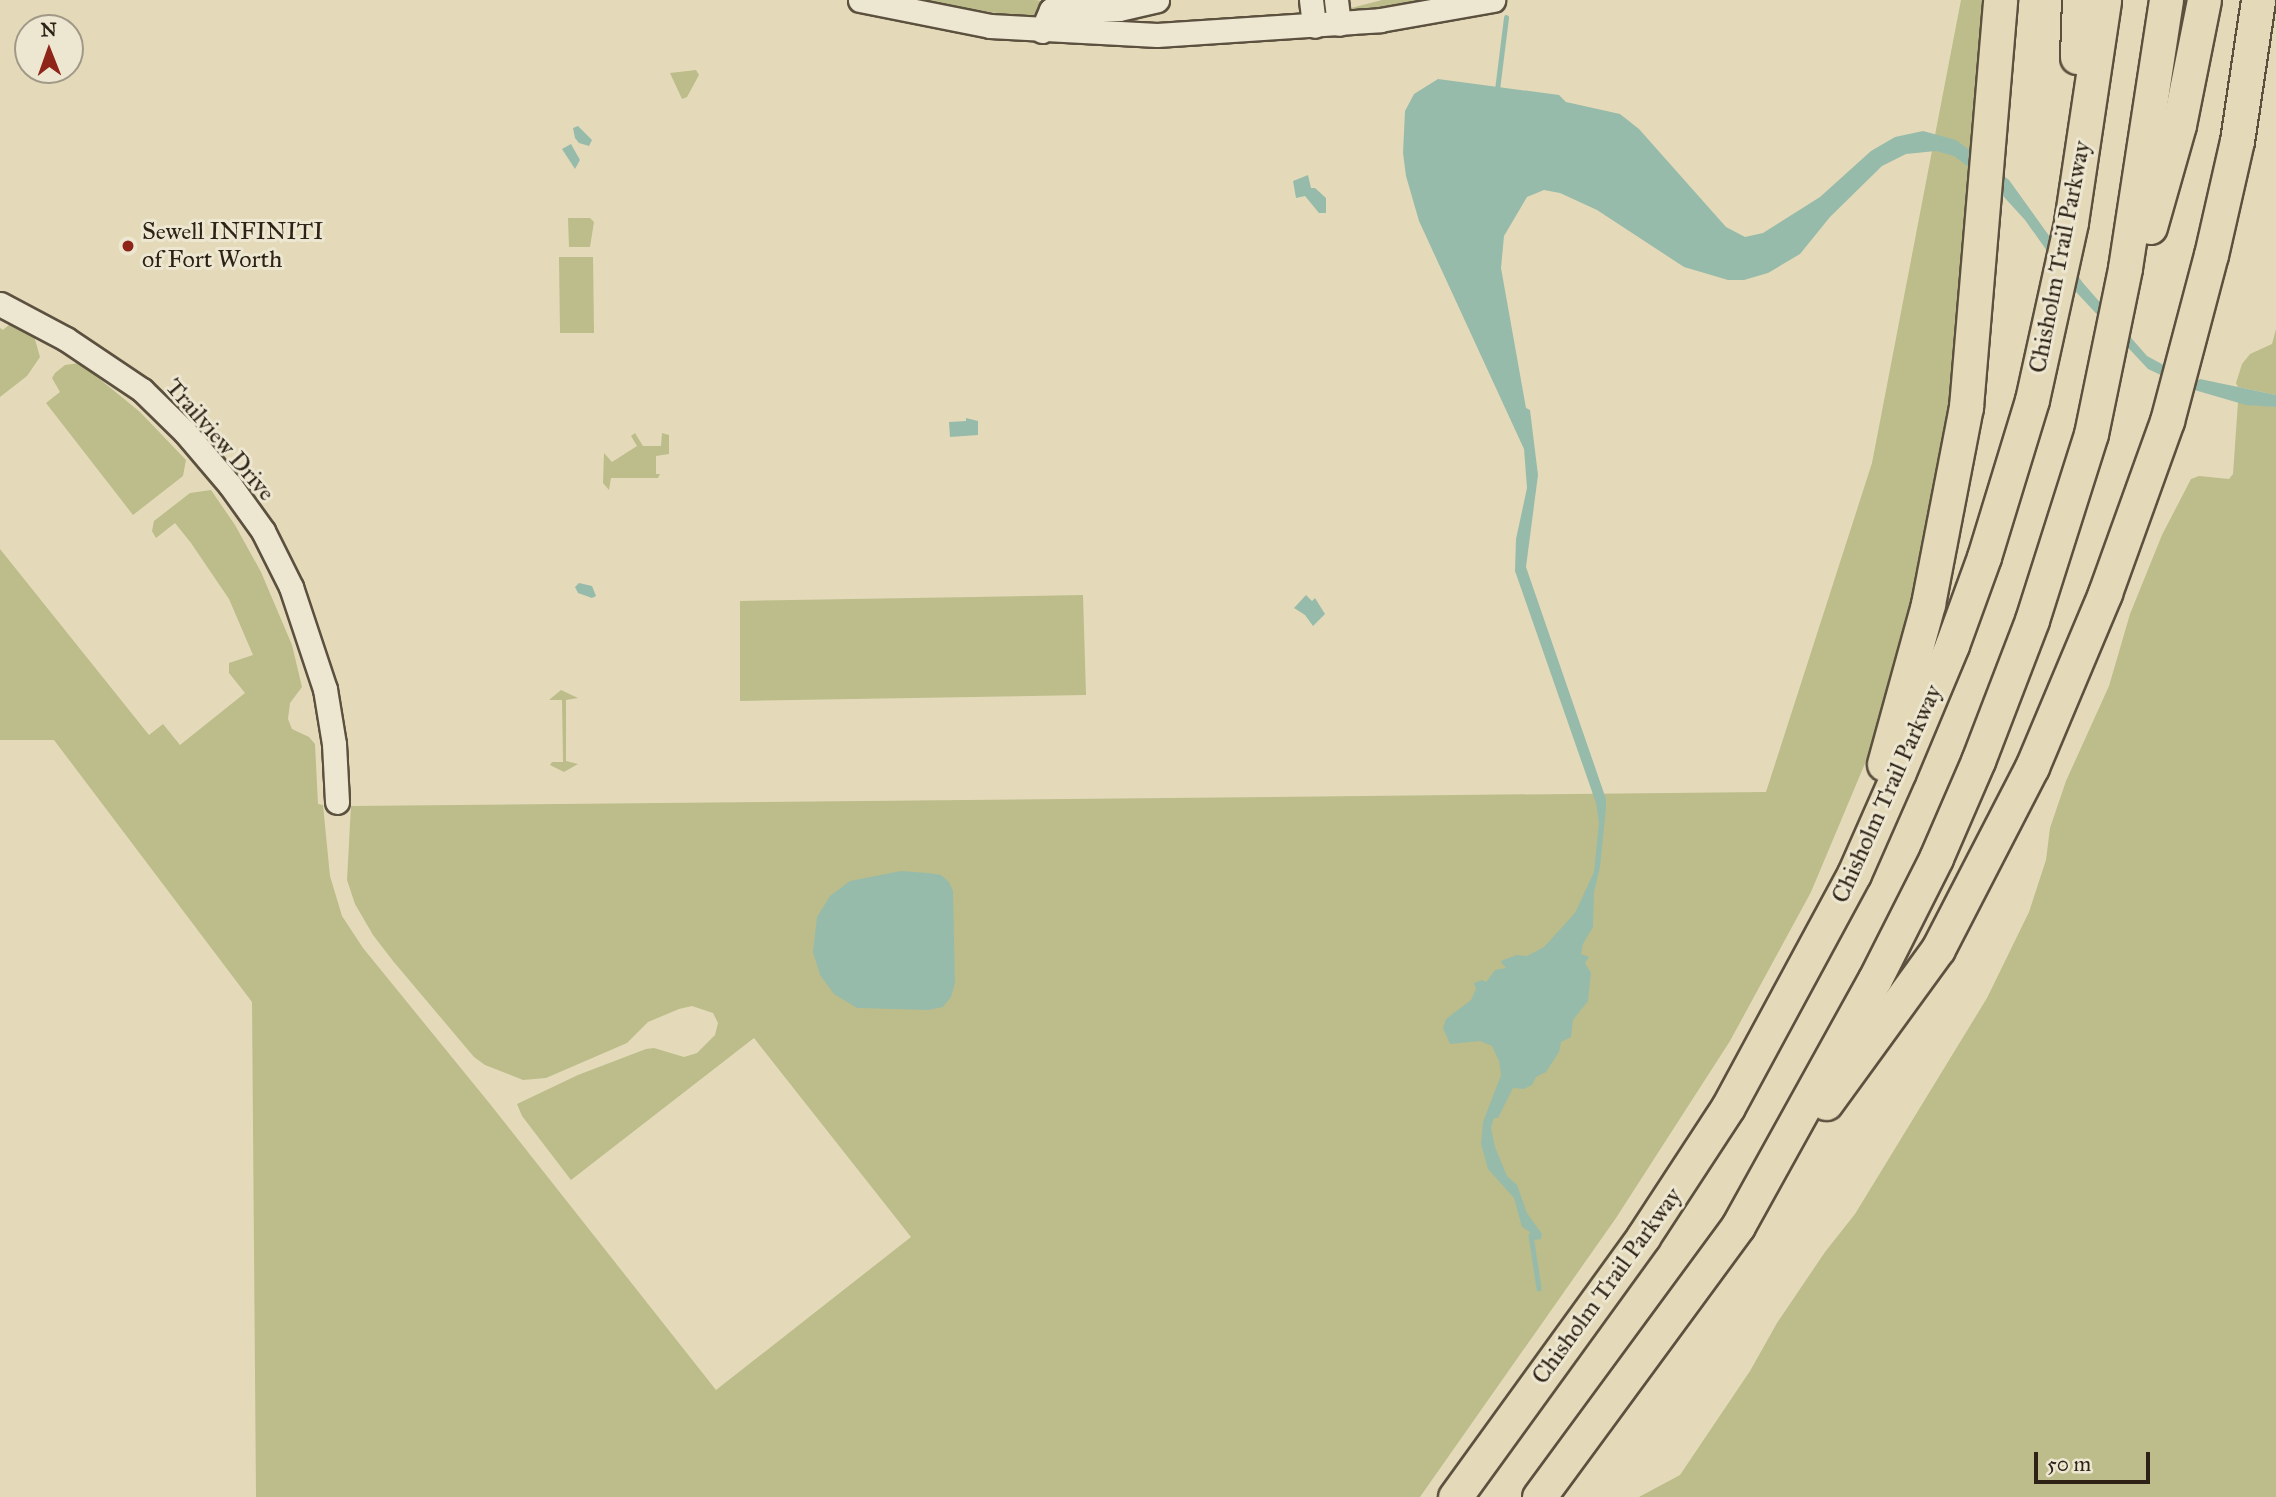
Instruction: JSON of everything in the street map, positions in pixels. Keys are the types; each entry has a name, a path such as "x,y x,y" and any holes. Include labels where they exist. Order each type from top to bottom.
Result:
{"highway":[{"path":"1854,874 1928,604 1966,407 2000,0"},
{"path":"2071,222 2079,0"},
{"name":"Chisholm Trail Parkway","path":"1455,1497 1680,1182 1760,1052 1854,874 1952,645 2011,473 2050,323 2071,222 2104,0"},
{"path":"2091,434 2125,268 2166,0"},
{"path":"1738,1226 1875,979 1936,858 2000,708 2091,434 2179,125 2204,0"},
{"path":"1539,1497 1938,949 1989,853 2071,677 2127,537 2166,421 2211,255 2236,142 2258,0"}],"street":[{"path":"860,0 990,26 1042,31 1157,35 1339,24 1448,10 1493,0"},
{"path":"1042,31 1051,10 1119,9 1157,0"},
{"path":"1311,0 1314,26"},
{"path":"1336,0 1339,24"},
{"name":"Trailview Drive","path":"0,304 66,339 142,390 185,432 230,485 263,531 291,587 325,689 334,744 337,802"}],"green space":[{"path":"914,0 1034,0 1055,2 1035,19"},
{"path":"1382,0 1437,0 1368,13 1353,11 1351,8"},
{"path":"1961,0 1983,0 1962,333 1933,532 1874,742 1811,892 1730,1041 1616,1218 1420,1497 256,1497 252,1002 54,740 0,740 0,549 149,735 163,724 180,745 245,693 229,673 229,663 253,655 229,599 175,523 156,538 152,531 154,521 190,493 211,490 235,525 261,572 292,645 302,687 290,703 288,719 292,729 309,737 315,744 318,804 323,805 330,876 342,916 363,948 716,1390 911,1237 754,1038 571,1180 522,1116 517,1104 578,1075 646,1049 654,1048 684,1057 697,1053 715,1035 718,1023 713,1013 692,1006 679,1009 648,1022 627,1043 546,1078 523,1080 485,1065 474,1057 393,961 373,935 355,904 347,880 351,806 1766,792 1872,463"},
{"path":"696,70 699,75 687,97 682,99 670,73"},
{"path":"568,218 590,218 594,222 590,247 569,247"},
{"path":"559,257 593,257 594,333 560,333"},
{"path":"10,324 34,336 40,357 27,376 0,397 0,328 3,330"},
{"path":"2276,329 2276,395 2238,387 2236,383 2242,364 2250,354 2272,344"},
{"path":"80,363 140,412 186,460 183,476 133,515 46,403 60,392 52,378 55,373 65,365"},
{"path":"2238,402 2276,407 2276,1497 1639,1497 1680,1475 1750,1371 1777,1323 1825,1252 1855,1214 1987,998 2029,912 2046,860 2050,828 2066,781 2109,686 2130,614 2162,535 2191,479 2199,476 2229,479 2233,474"},
{"path":"635,433 643,446 661,446 662,433 669,435 669,454 656,456 656,474 660,474 658,478 611,478 609,490 603,483 604,453 612,462 637,446 631,436"},
{"path":"1083,595 1086,695 740,701 740,601"},
{"path":"561,690 578,698 566,700 566,761 578,764 564,772 550,765 552,762 563,762 562,700 549,700"}],"shaded area":[{"path":"1438,79 1559,95 1566,102 1620,114 1639,129 1726,227 1745,237 1763,233 1820,197 1871,151 1895,137 1923,131 1956,140 2009,180 2083,283 2147,356 2195,382 2200,379 2276,395 2276,407 2246,405 2191,389 2148,369 2077,293 2025,220 1993,185 1954,156 1936,151 1906,154 1882,166 1830,217 1800,254 1768,273 1744,280 1728,280 1684,267 1597,210 1560,193 1544,190 1527,197 1504,236 1501,268 1526,408 1530,410 1538,475 1526,567 1606,799 1600,867 1594,892 1593,927 1583,944 1581,954 1589,957 1585,963 1591,973 1588,1001 1573,1020 1571,1037 1561,1042 1559,1052 1546,1072 1536,1077 1532,1085 1524,1089 1513,1088 1498,1118 1494,1118 1491,1128 1495,1147 1507,1176 1517,1185 1527,1213 1542,1234 1541,1239 1529,1241 1530,1232 1522,1227 1514,1198 1488,1169 1481,1144 1483,1122 1501,1075 1499,1061 1492,1046 1480,1041 1450,1044 1443,1028 1446,1019 1471,1000 1476,989 1474,983 1482,980 1486,982 1495,970 1506,968 1501,962 1503,960 1517,955 1527,956 1544,947 1575,913 1594,872 1599,822 1596,803 1515,571 1516,539 1527,488 1524,449 1419,221 1406,176 1403,153 1405,111 1414,94"},
{"path":"578,126 592,140 589,146 579,143 575,138 573,128"},
{"path":"571,144 580,160 575,169 562,149"},
{"path":"1308,175 1311,188 1315,188 1326,198 1326,213 1319,213 1305,196 1296,198 1293,181"},
{"path":"966,418 978,421 978,435 950,437 949,422 966,421"},
{"path":"579,583 592,586 596,596 592,598 578,593 575,587"},
{"path":"1306,595 1312,601 1315,598 1325,614 1313,626 1305,615 1294,608"},
{"path":"901,871 941,875 949,882 953,891 955,983 951,997 943,1007 928,1010 857,1008 834,994 820,975 813,952 817,917 830,896 850,881"}],"waterway":[{"path":"1497,90 1506,18"},
{"path":"1531,1235 1539,1288"}],"place":[{"name":"Sewell INFINITI of Fort Worth","path":"128,246"}]}
